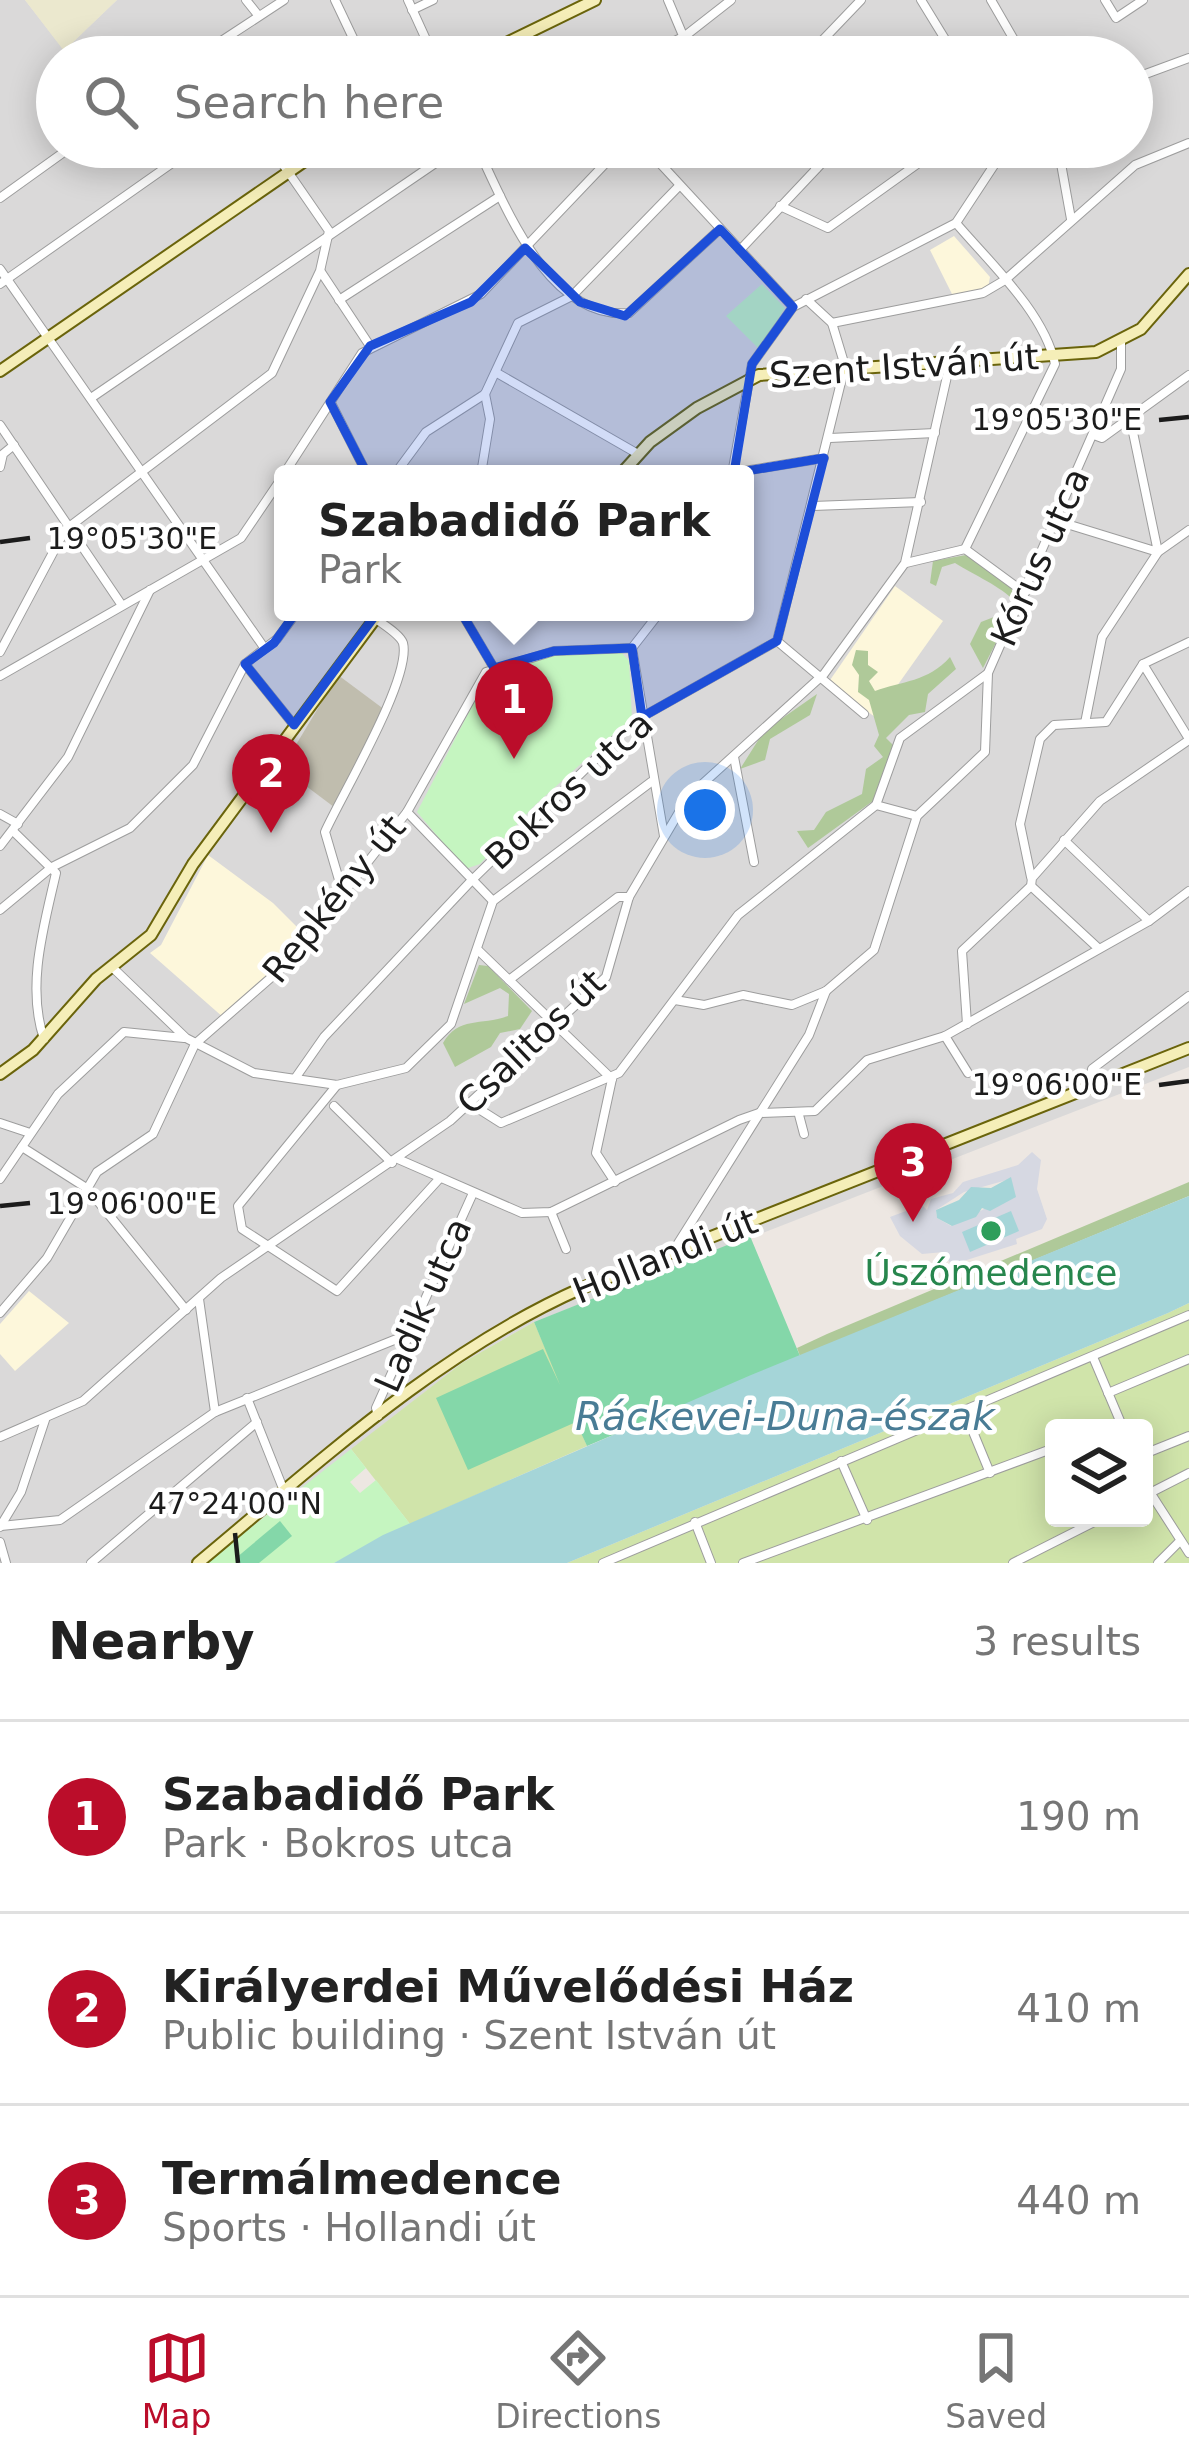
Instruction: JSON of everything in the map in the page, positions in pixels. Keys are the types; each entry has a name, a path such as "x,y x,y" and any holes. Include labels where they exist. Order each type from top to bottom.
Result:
{"street":[{"path":"246,0 258,15"},
{"path":"232,36 284,0"},
{"path":"334,0 352,36"},
{"path":"424,36 410,5 433,0"},
{"path":"521,36 595,0"},
{"path":"668,0 685,36 731,0"},
{"path":"827,36 861,0"},
{"path":"921,0 943,36"},
{"path":"992,0 1012,36"},
{"path":"1105,0 1116,17 1143,0"},
{"path":"1153,71 1189,58"},
{"path":"1153,157 1189,142"},
{"path":"0,198 42,168"},
{"path":"4,281 164,168"},
{"path":"0,652 70,526 272,374 320,271 329,231 285,168"},
{"path":"0,371 292,168"},
{"path":"91,398 426,168"},
{"path":"487,168 525,248 572,296 628,313 720,230"},
{"path":"290,465 370,346 471,302 601,168"},
{"path":"663,168 793,307"},
{"path":"780,206 828,228 911,168"},
{"path":"734,465 752,364 793,307 956,223 991,168"},
{"path":"1062,168 1071,221"},
{"path":"832,323 974,296 1005,280 1132,168"},
{"path":"740,250 816,169"},
{"path":"402,465 426,432 484,394 518,323 572,296 679,186"},
{"path":"340,300 500,196"},
{"path":"956,223 1005,280 1053,356 1054,370 965,549"},
{"path":"0,269 263,646"},
{"path":"320,271 370,346"},
{"path":"1120,343 1151,320 1189,274"},
{"path":"806,299 832,323 845,366 777,641 864,714"},
{"name":"Szent István út","path":"629,465 697,408 750,378 845,366 1053,356 1120,343"},
{"name":"Kórus utca","path":"826,991 874,950 916,816 985,752 988,673 1121,369 1120,343"},
{"name":"Csalitos út","path":"0,1438 83,1401 199,1298 471,1104 606,976 629,897 688,797 818,680 905,563 950,361"},
{"path":"497,374 638,454"},
{"path":"1094,436 1102,438 1189,374"},
{"path":"482,465 490,419 484,394"},
{"path":"330,402 362,465"},
{"path":"1130,418 1158,553"},
{"path":"0,425 121,604"},
{"path":"830,438 935,433"},
{"path":"0,467 3,454 14,445"},
{"path":"754,470 824,458"},
{"path":"0,676 241,538 274,490"},
{"path":"813,506 921,502"},
{"path":"1057,521 1158,553"},
{"path":"1084,723 1100,642 1158,553 1189,530"},
{"path":"905,563 965,549 1025,593"},
{"path":"0,846 68,757 150,589"},
{"path":"0,910 52,867 130,828 193,765 245,664 277,639 290,621"},
{"path":"0,1074 45,1040 112,967 158,926 193,864 372,621"},
{"path":"342,890 325,832 390,700 403,647 382,621"},
{"path":"466,621 494,668 554,651 632,648"},
{"path":"653,621 632,648 651,782 665,837"},
{"name":"Bokros utca","path":"296,1077 324,1037 472,880 642,717 777,641"},
{"path":"1098,948 1031,882 1020,824 1040,739 1054,725 1106,722 1143,664 1189,642"},
{"path":"245,664 294,725"},
{"path":"967,1024 962,951 1111,792 1189,740 1143,664"},
{"name":"Repkény út","path":"0,1313 47,1258 102,1167 153,1134 195,1045 290,961 406,812 480,680 494,668"},
{"path":"615,1182 596,1153 612,1079 738,915 876,805 900,738 988,673"},
{"path":"734,755 754,862"},
{"path":"112,967 185,1038 254,1073 337,1085 417,1061 451,1024 493,902 651,782"},
{"path":"876,805 916,816"},
{"path":"406,812 493,902"},
{"path":"0,814 56,873 38,953 38,1022 45,1040"},
{"path":"1064,841 1149,921"},
{"path":"334,1106 395,1161 528,1215 551,1212 759,1113 815,1112 867,1060 945,1036 1149,921 1189,891"},
{"path":"509,980 618,897 629,897"},
{"path":"479,951 612,1079"},
{"path":"675,1000 704,1005 743,995 792,1004 826,991"},
{"path":"671,1254 809,1035 826,991"},
{"path":"1089,1089 1092,1069 1189,996"},
{"path":"0,1179 58,1094 124,1032 185,1038"},
{"path":"945,1036 968,1073"},
{"name":"Hollandi út","path":"198,1563 450,1362 518,1318 1189,1048"},
{"path":"471,1104 501,1123 612,1079"},
{"path":"337,1085 238,1206 242,1229 338,1291 440,1178"},
{"path":"799,1114 804,1134"},
{"path":"0,1124 30,1133"},
{"path":"22,1147 88,1189 186,1310"},
{"name":"Ladik utca","path":"379,1418 376,1408 473,1193"},
{"path":"551,1212 566,1249"},
{"path":"696,1212 706,1240"},
{"path":"199,1298 215,1412"},
{"path":"603,1563 1189,1315"},
{"path":"0,1527 65,1518 215,1412 409,1334"},
{"path":"1093,1357 1119,1419"},
{"path":"1108,1393 1189,1359"},
{"path":"247,1398 284,1494"},
{"path":"964,1410 990,1473"},
{"path":"0,1527 28,1475 46,1418"},
{"path":"91,1563 256,1422"},
{"path":"1153,1450 1189,1436"},
{"path":"743,1563 1045,1452"},
{"path":"842,1461 867,1520"},
{"path":"1153,1492 1189,1473"},
{"path":"1153,1503 1178,1544 1189,1552"},
{"path":"695,1522 711,1563"},
{"path":"1013,1563 1084,1527"},
{"path":"0,1542 6,1563"},
{"path":"1158,1563 1178,1544"}],"highlighted area":[{"path":"720,229 793,307 752,364 734,473 824,458 777,641 642,717 632,648 554,651 494,668 445,585 374,617 294,725 245,664 274,643 379,497 330,402 370,346 471,302 525,248 580,302 625,316"}],"shaded area":[{"path":"0,0 25,0 53,36 36,36 36,168 1153,168 1153,36 79,36 117,0 1189,0 1189,1067 534,1322 462,1363 206,1563 0,1563"},
{"path":"25,0 117,0 80,36 53,36"},
{"path":"954,236 990,277 988,288 953,296 930,250"},
{"path":"895,586 943,621 875,717 828,683"},
{"path":"338,675 385,710 334,807 282,768"},
{"path":"208,855 273,903 306,936 286,962 224,1018 150,953 161,945"},
{"path":"1032,1152 1041,1160 1037,1189 1047,1219 1042,1229 1016,1239 1017,1244 951,1265 944,1252 922,1254 900,1236 890,1217 922,1205 927,1210 931,1199 953,1193 963,1182 1018,1165","holes":["1007,1180 986,1208 951,1226 937,1218 936,1210 964,1192"]},
{"path":"29,1291 69,1323 15,1371 0,1354 0,1324"}],"green space":[{"path":"762,284 785,308 759,349 726,316"},
{"path":"966,555 1011,585 1014,601 955,563 942,567 936,586 930,583 933,561"},
{"path":"994,617 1004,627 983,668 970,644 981,622"},
{"path":"856,650 868,651 868,665 878,672 869,681 875,691 924,676 950,657 956,669 928,694 925,712 909,715 886,738 894,746 877,798 808,848 797,831 814,830 826,812 862,794 866,769 883,757 874,746 879,735 869,700 858,692 859,675 852,665"},
{"path":"621,652 629,661 632,718 534,806 480,864 465,869 417,812 483,685 493,684 495,670 526,661"},
{"path":"817,694 810,715 770,739 765,760 740,769 764,731"},
{"path":"479,965 488,966 532,1011 520,1029 500,1033 491,1047 455,1067 443,1043 449,1034 463,1025 508,1016 509,994 500,988 464,1004"},
{"path":"1189,1182 1189,1196 800,1356 797,1348 827,1334"},
{"path":"750,1236 800,1356 587,1446 576,1422 468,1470 436,1398 543,1349 560,1385 534,1322"},
{"path":"1189,1303 1189,1563 567,1563 1168,1313"},
{"path":"534,1322 587,1446 410,1524 351,1449 462,1363"},
{"path":"351,1449 366,1468 350,1482 360,1493 376,1480 410,1524 334,1563 206,1563"},
{"path":"280,1521 292,1536 259,1563 240,1563 236,1558"}],"water":[{"path":"1011,1177 1016,1197 990,1211 982,1208 976,1217 952,1226 937,1218 936,1210 959,1200 971,1187 991,1188"},
{"name":"Ráckevei-Duna-észak","path":"1189,1196 1189,1303 1168,1313 567,1563 334,1563 383,1535 751,1375"},
{"name":"Úszómedence","path":"1011,1211 1019,1231 970,1252 962,1232"}],"place":[{"name":"Szabadidő Park","path":"514,759"},
{"name":"Királyerdei Művelődési Ház","path":"271,833"},
{"name":"Termálmedence","path":"913,1222"},
{"name":"Úszómedence","path":"991,1231"}]}
